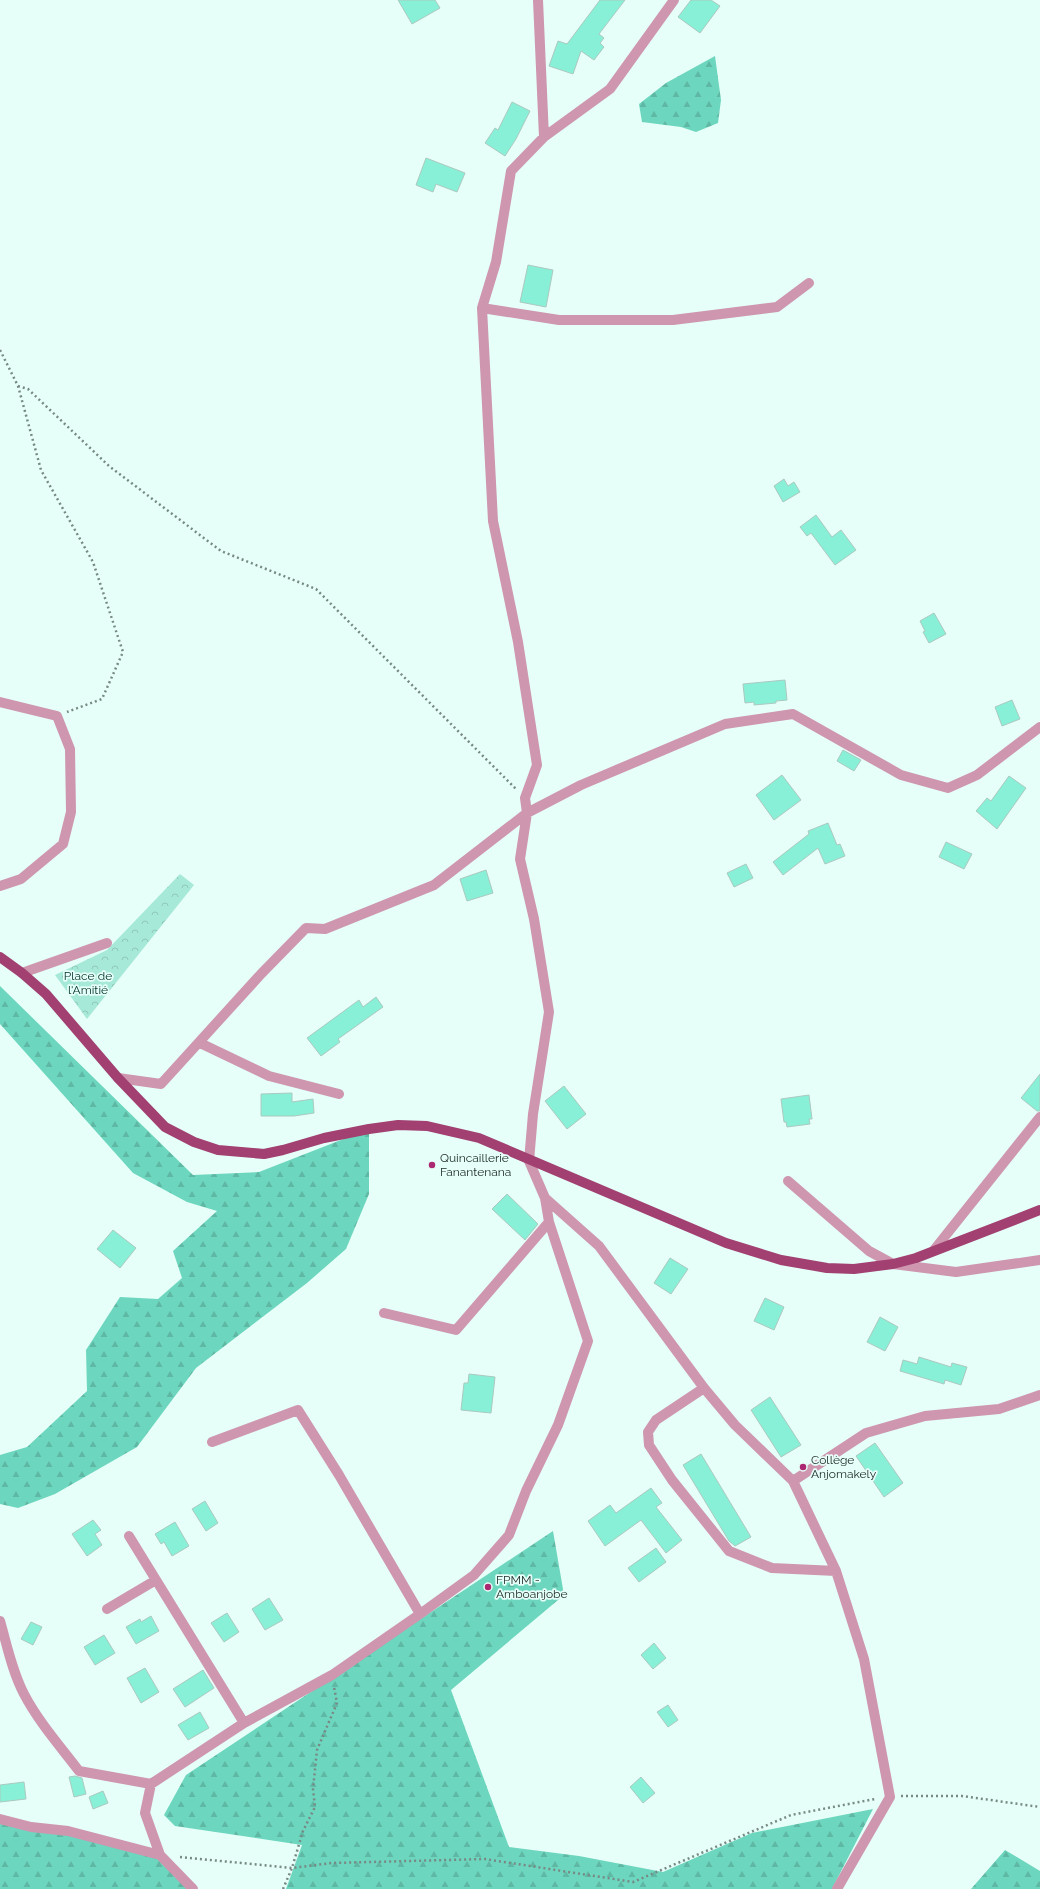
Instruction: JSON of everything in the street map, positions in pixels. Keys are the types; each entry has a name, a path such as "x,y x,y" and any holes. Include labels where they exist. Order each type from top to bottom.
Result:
{"main road":[{"path":"0,957 22,973 46,994 118,1078 165,1127 194,1142 218,1150 264,1154 324,1138 369,1129 398,1125 427,1126 479,1138 529,1161 726,1243 781,1260 827,1268 854,1269 893,1264 916,1258 1040,1210"}],"street":[{"path":"538,0 544,137"},
{"path":"0,1621 12,1666 24,1693 36,1713 79,1771 151,1784 244,1723 332,1675 474,1575 509,1535 526,1491 558,1425 588,1341 549,1222 545,1198 529,1161 533,1114 549,1012 534,919 520,860 527,813 525,798 537,765 518,642 494,522 482,308 496,262 511,171 544,137 610,89 674,0"},
{"path":"482,308 560,320 673,320 777,307 809,283"},
{"path":"0,702 57,716 70,749 71,812 63,844 21,879 0,886"},
{"path":"118,1078 161,1084 200,1043 261,974 306,928 325,929 434,885 527,813 581,785 725,724 793,714 902,775 948,788 977,775 1040,727"},
{"path":"22,973 107,943"},
{"path":"200,1043 269,1076 339,1094"},
{"path":"934,1250 1040,1117"},
{"path":"788,1181 868,1251 893,1264 956,1272 1040,1260"},
{"path":"545,1198 599,1246 704,1388 735,1425 793,1481 836,1570 864,1659 890,1797 837,1889"},
{"path":"384,1313 456,1330 549,1222"},
{"path":"704,1388 656,1420 648,1432 649,1445 672,1480 729,1551 772,1568 836,1570"},
{"path":"793,1481 866,1433 925,1416 999,1409 1040,1395"},
{"path":"212,1442 298,1410 339,1475 420,1614"},
{"path":"129,1536 244,1723"},
{"path":"107,1609 156,1580"},
{"path":"151,1784 145,1813 160,1855 193,1889"},
{"path":"0,1819 31,1827 68,1831 160,1855"}],"path":[{"path":"0,350 18,386 41,470 93,562 123,652 102,699 57,716"},
{"path":"18,386 28,389 108,466 220,551 316,589 525,798"},
{"path":"283,1889 292,1868 303,1831 315,1807 313,1789 316,1750 337,1703 332,1675"},
{"path":"160,1855 292,1868 332,1863 485,1859 633,1882 791,1814 890,1797 962,1796 1040,1808"}],"green space":[{"path":"715,56 721,100 718,123 696,132 681,127 642,122 639,104 666,83"},
{"name":"Place de l'Amitié","path":"180,874 194,885 87,1019 55,975 107,950"},
{"path":"0,986 193,1175 259,1172 369,1129 369,1194 346,1249 307,1283 196,1368 137,1447 55,1494 18,1508 0,1504 0,1455 27,1447 87,1391 86,1350 120,1297 158,1299 182,1278 173,1251 217,1211 187,1202 133,1173 0,1024"},
{"path":"553,1531 564,1595 451,1690 509,1847 579,1856 663,1872 752,1833 873,1809 832,1889 286,1889 302,1845 175,1826 164,1815 186,1775"},
{"path":"0,1819 160,1855 191,1889 0,1889"},
{"path":"1005,1850 1040,1871 1040,1889 971,1889"}],"building":[{"path":"398,0 435,0 440,8 412,24"},
{"path":"600,0 625,0 599,34 604,38 600,43 604,47 594,60 581,51 573,74 549,66 558,41 567,44"},
{"path":"691,0 711,0 720,6 700,33 678,17"},
{"path":"512,102 530,111 516,139 505,156 485,143 495,128 498,130"},
{"path":"426,158 465,173 457,192 436,184 433,192 416,185"},
{"path":"528,265 553,270 546,307 520,302"},
{"path":"784,479 788,486 794,482 800,492 783,502 774,486"},
{"path":"816,515 832,537 841,530 856,550 835,565 811,533 807,536 800,527"},
{"path":"934,613 946,634 929,643 923,632 925,631 920,621"},
{"path":"785,680 787,700 776,701 776,703 754,705 754,702 745,703 743,684"},
{"path":"1012,700 1020,719 1002,726 995,707"},
{"path":"843,750 861,760 854,771 837,761"},
{"path":"782,775 801,800 774,820 756,795"},
{"path":"1009,776 1026,788 997,829 976,811 987,798 991,801"},
{"path":"828,823 837,845 840,844 845,856 825,864 818,848 783,875 773,862 809,834 808,831"},
{"path":"946,842 972,854 964,869 939,857"},
{"path":"746,864 753,878 734,887 727,873"},
{"path":"486,870 493,893 467,901 460,879"},
{"path":"376,997 383,1007 338,1039 340,1042 321,1056 307,1038 359,1000 363,1007"},
{"path":"1040,1074 1040,1111 1037,1111 1021,1098"},
{"path":"564,1086 586,1114 567,1129 545,1101"},
{"path":"292,1093 292,1102 313,1099 314,1113 294,1116 261,1116 261,1094"},
{"path":"809,1095 812,1119 809,1119 810,1124 787,1127 786,1122 784,1122 781,1099"},
{"path":"507,1194 538,1224 525,1240 492,1209"},
{"path":"113,1230 136,1248 120,1268 97,1249"},
{"path":"670,1258 688,1269 671,1294 654,1283"},
{"path":"765,1298 784,1307 774,1330 754,1321"},
{"path":"880,1317 898,1327 885,1351 867,1342"},
{"path":"919,1357 951,1367 952,1363 967,1367 961,1385 945,1380 944,1384 900,1371 903,1360 917,1364"},
{"path":"469,1374 495,1377 491,1413 461,1410 464,1383 468,1383"},
{"path":"770,1397 801,1445 781,1457 751,1410"},
{"path":"875,1443 903,1483 884,1497 856,1456"},
{"path":"701,1454 751,1537 735,1546 729,1541 683,1465"},
{"path":"651,1488 662,1503 656,1507 682,1540 666,1553 641,1520 605,1546 588,1521 610,1505 616,1513"},
{"path":"205,1501 218,1523 206,1531 192,1509"},
{"path":"93,1520 101,1530 95,1534 102,1545 87,1556 72,1534"},
{"path":"175,1522 189,1546 172,1556 164,1542 161,1544 155,1534"},
{"path":"656,1548 666,1562 639,1582 628,1568"},
{"path":"269,1598 283,1620 265,1630 252,1609"},
{"path":"227,1613 239,1632 224,1642 211,1623"},
{"path":"151,1616 159,1631 136,1644 126,1627 140,1619 141,1622"},
{"path":"31,1622 42,1627 33,1645 21,1639"},
{"path":"104,1635 115,1653 95,1665 84,1647"},
{"path":"654,1643 666,1658 653,1669 641,1655"},
{"path":"145,1668 159,1692 141,1703 127,1678"},
{"path":"203,1670 214,1688 185,1707 173,1689"},
{"path":"668,1705 678,1720 668,1727 657,1712"},
{"path":"200,1712 209,1728 188,1740 178,1725"},
{"path":"75,1776 82,1778 86,1794 74,1797 69,1777"},
{"path":"641,1777 655,1793 643,1803 630,1787"},
{"path":"24,1782 26,1799 0,1802 0,1785"},
{"path":"103,1791 108,1803 93,1809 89,1797"}],"place":[{"name":"Quincaillerie Fanantenana","path":"432,1165"},
{"name":"Collège Anjomakely","path":"803,1467"},
{"name":"FPMM - Amboanjobe","path":"488,1587"}]}
